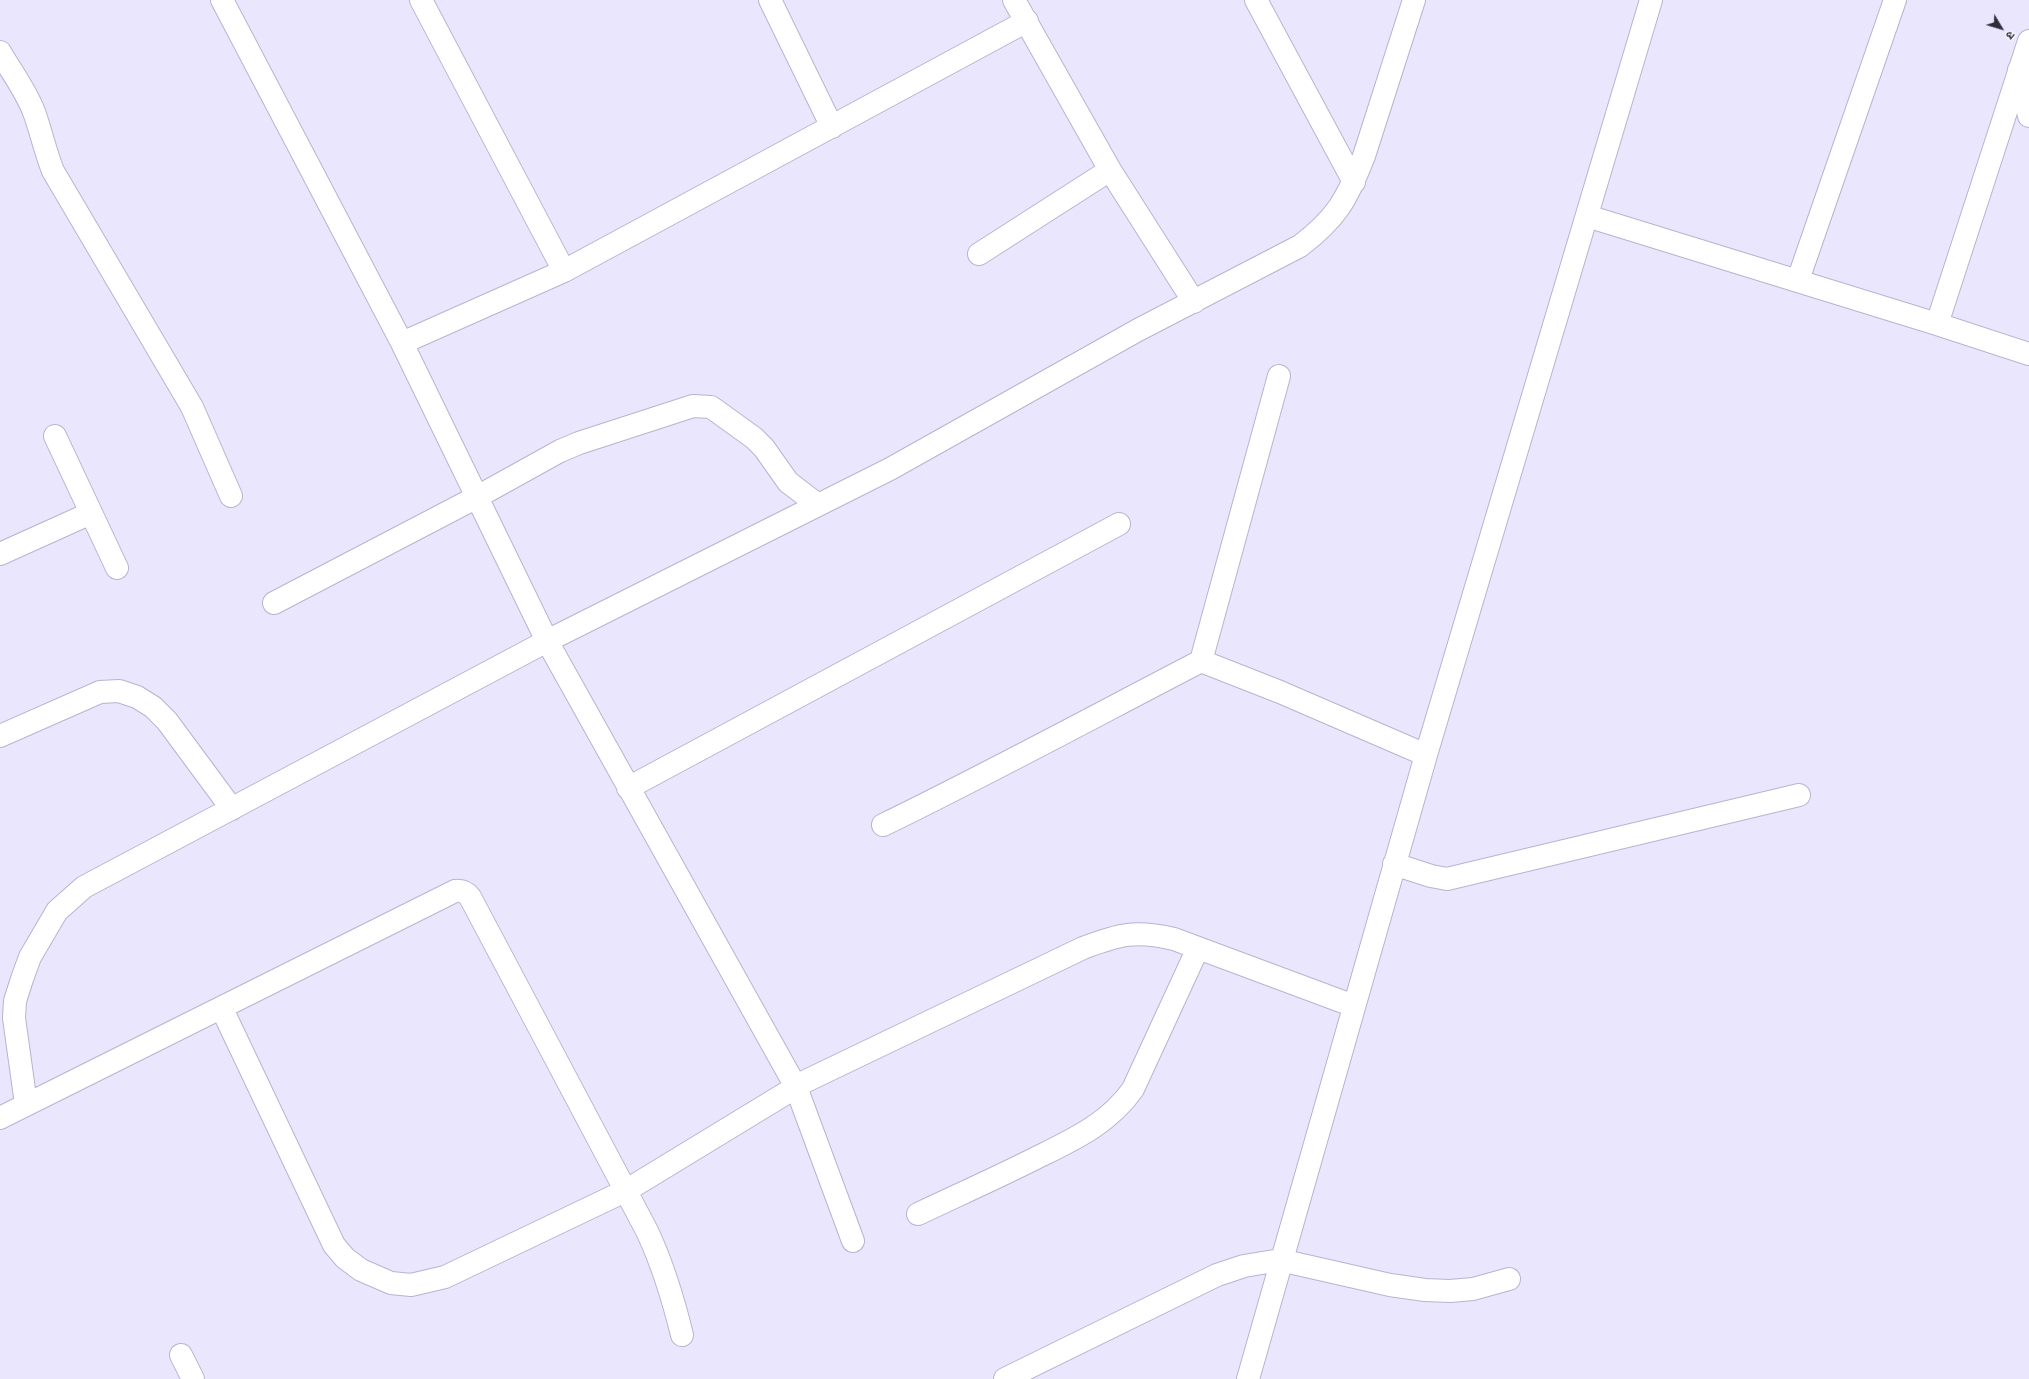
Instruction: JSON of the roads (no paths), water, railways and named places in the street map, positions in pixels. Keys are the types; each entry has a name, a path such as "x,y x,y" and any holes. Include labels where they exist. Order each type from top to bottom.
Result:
{"street":[{"path":"222,0 402,343 548,641 628,788 796,1087 853,1241"},
{"path":"421,0 564,271"},
{"path":"770,0 832,127"},
{"path":"1014,0 1110,170 1194,302"},
{"path":"1256,0 1354,182"},
{"path":"26,1104 14,1018 15,1001 30,957 57,911 84,887 548,641 890,469 1131,334 1300,246 1320,231 1338,212 1354,182 1364,156 1414,0"},
{"path":"1248,1379 1280,1260 1394,864 1651,0"},
{"path":"1798,280 1895,0"},
{"path":"402,343 564,271 1027,21"},
{"path":"1937,324 2029,41"},
{"path":"0,52 33,110 41,132 44,148 53,171 192,407 231,496"},
{"path":"2019,69 2029,116"},
{"path":"979,254 1110,170"},
{"path":"1587,216 1798,280 2029,354"},
{"path":"883,825 976,780 1063,732 1201,661 1278,376"},
{"path":"274,604 477,497 560,451 579,443 699,405 712,407 719,411 754,438 764,448 788,482 818,505"},
{"path":"54,436 117,568"},
{"path":"0,554 91,513"},
{"path":"628,788 1118,524"},
{"path":"1201,661 1280,692 1426,755"},
{"path":"0,736 100,692 119,691 137,698 153,707 167,721 232,809"},
{"path":"1394,864 1431,876 1447,879 1799,795"},
{"path":"0,1118 222,1009 455,891 461,890 466,892 470,897 627,1190 661,1259 682,1335"},
{"path":"222,1009 334,1245 345,1258 376,1278 391,1283 411,1285 445,1277 627,1190 806,1081 1069,955 1109,938 1129,933 1152,934 1174,939 1354,1006"},
{"path":"918,1214 992,1180 1079,1137 1111,1115 1124,1102 1133,1089 1198,948"},
{"path":"1010,1378 1229,1269 1280,1260 1390,1285 1425,1290 1450,1291 1473,1289 1509,1279"},
{"path":"180,1355 193,1379"}]}
